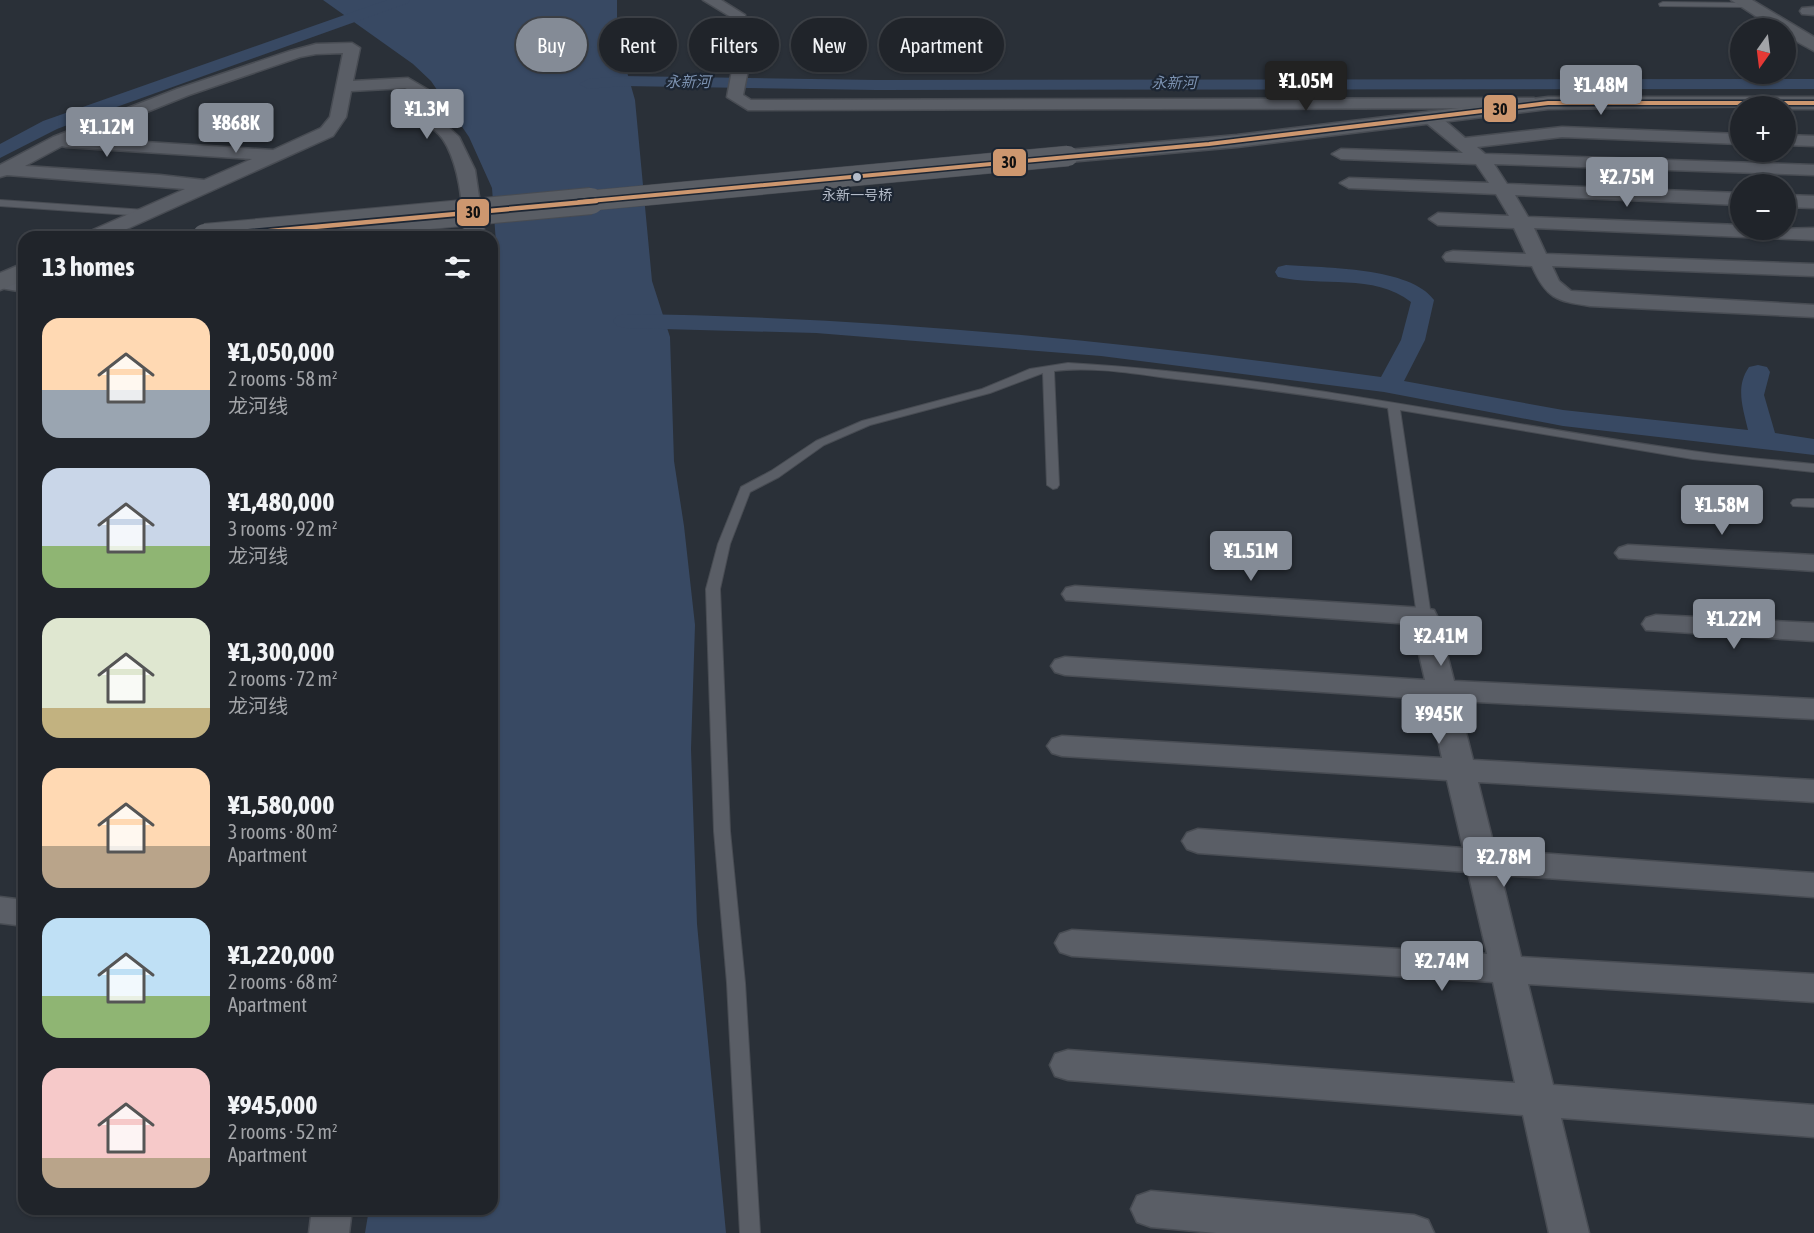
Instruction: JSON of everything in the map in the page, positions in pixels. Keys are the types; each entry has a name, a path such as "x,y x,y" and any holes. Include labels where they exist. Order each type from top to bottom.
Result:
{"street":[{"path":"710,0 738,15 741,70 735,97 748,105 1548,103 1730,105"},
{"path":"1744,2 1814,45"},
{"path":"2,171 59,141 183,92 316,49 352,48 334,126 313,140 106,231"},
{"path":"345,86 408,83 422,92 424,113 453,141 466,170 474,229 430,231"},
{"path":"269,231 1068,156 1302,132 1548,103"},
{"path":"1796,104 1814,103"},
{"path":"1302,132 1309,104"},
{"path":"1430,117 1465,143 1481,159 1502,189 1550,284 1565,296 1590,300 1814,311"},
{"path":"1465,143 1562,132 1730,139"},
{"path":"1796,140 1814,141"},
{"path":"59,141 277,155"},
{"path":"1341,154 1805,170 1814,192"},
{"path":"2,171 160,180 206,186"},
{"path":"1349,183 1730,199"},
{"path":"1796,201 1814,202"},
{"path":"1438,219 1814,234"},
{"path":"0,256 18,254"},
{"path":"1453,257 1814,270"},
{"path":"0,282 18,273"},
{"path":"0,282 18,285"},
{"path":"1628,553 1814,563"},
{"path":"1075,594 1424,616 1569,1233"},
{"path":"1656,624 1814,632"},
{"path":"1065,666 1442,690 1814,709"},
{"path":"1062,746 1814,791"},
{"path":"1198,841 1814,885"},
{"path":"0,910 18,912"},
{"path":"1072,943 1814,988"},
{"path":"1068,1065 1814,1121"},
{"path":"1151,1209 1414,1233"},
{"path":"329,1233 331,1215"}],"lane":[{"path":"1663,4 1744,2"},
{"path":"0,203 145,213"},
{"path":"750,1233 736,983 721,819 713,589 723,544 745,489 775,474 820,443 866,423 986,392 1034,371 1068,366 1200,377 1299,390 1693,455 1814,468"},
{"path":"1048,369 1053,485"},
{"path":"1394,407 1424,616"},
{"path":"1797,503 1814,503"}],"water":[{"path":"323,0 617,0 617,18 599,18 599,72 627,72 635,100 652,281 670,337 674,461 695,625 691,749 697,924 726,1233 365,1233 368,1215 498,1215 498,231 495,231 492,188 469,137 431,81 413,64"}],"waterway":[{"path":"0,152 50,125 87,111 402,0"},
{"name":"永新河","path":"588,84 623,81 876,85 1814,84"},
{"path":"1286,272 1379,281 1412,292 1423,300 1413,340 1389,386"},
{"path":"625,321 816,326 1006,339 1196,360 1389,386"},
{"path":"1758,372 1752,395 1763,438"},
{"path":"1389,386 1563,418 1720,434 1814,447"}],"transit line":[{"name":"30","path":"270,231 1209,144 1548,103 1814,103"}],"place":[{"name":"永新一号桥","path":"857,177"}]}
